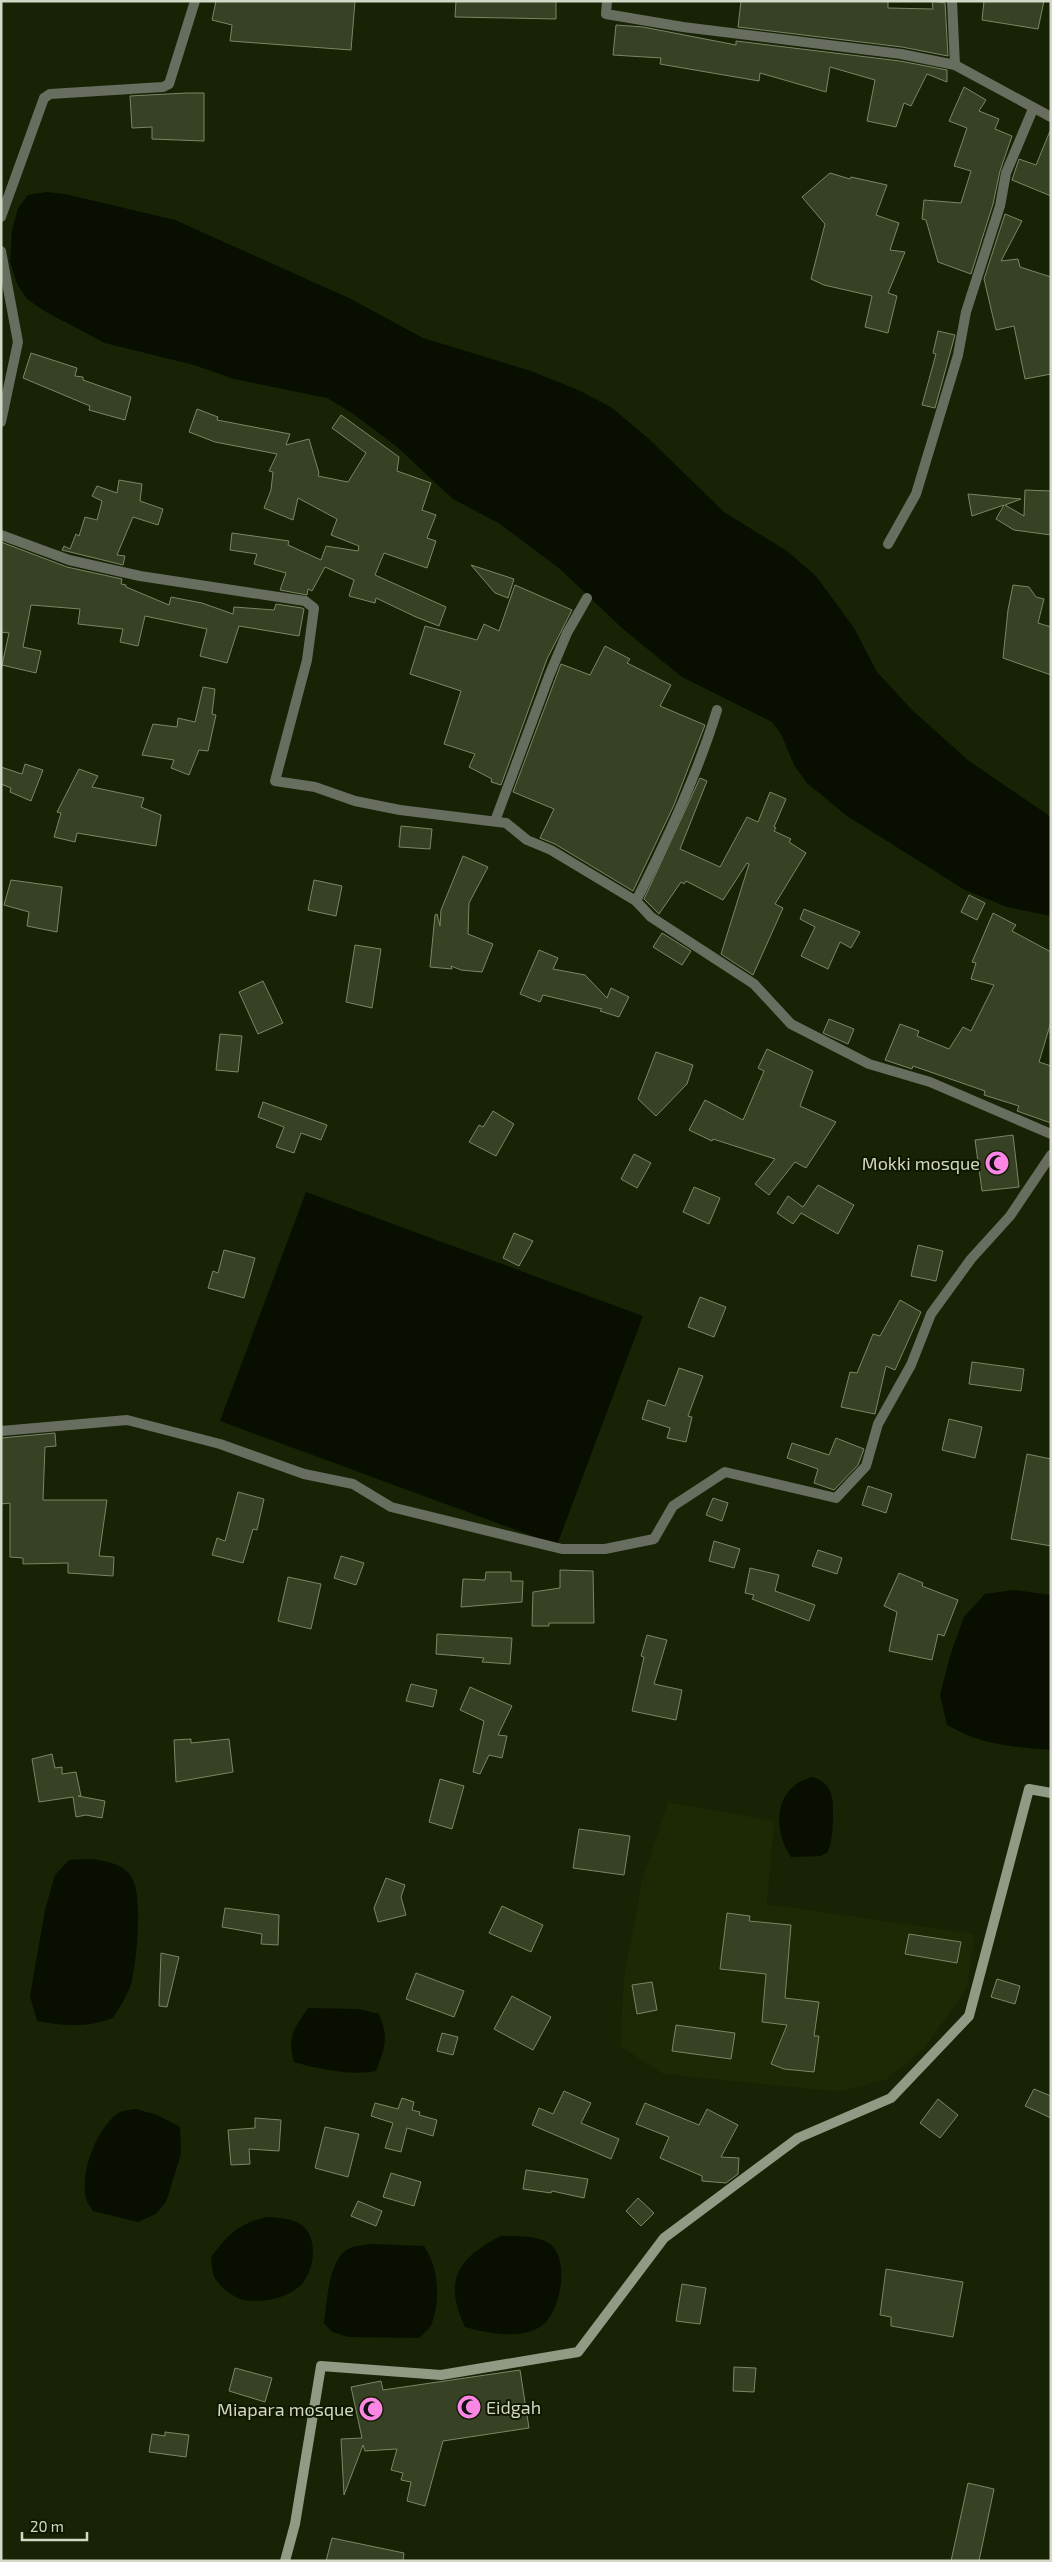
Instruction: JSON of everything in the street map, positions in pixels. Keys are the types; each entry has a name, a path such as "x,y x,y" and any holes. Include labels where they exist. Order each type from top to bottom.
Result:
{"street":[{"path":"1,217 44,98 50,94 163,87 169,84 194,1"},
{"path":"607,1 606,14 683,27 901,54 955,65 1033,109 1051,117"},
{"path":"952,1 955,65"},
{"path":"888,544 916,494 958,355 966,312 1000,206 1006,173 1033,109"},
{"path":"1,250 18,342 1,422"},
{"path":"1,535 69,560 140,576 305,602 314,608 312,632 307,660 275,781 315,787 355,801 400,810 506,823 527,840 551,850 636,902 651,917 754,984 791,1024 869,1064 930,1082 1051,1134"},
{"path":"495,821 549,676 568,633 587,598"},
{"path":"636,902 675,820 706,748 717,710"},
{"path":"1,1431 127,1420 220,1444 304,1474 353,1484 391,1507 562,1549 605,1549 654,1538 674,1506 725,1472 836,1498 866,1466 878,1424 911,1365 931,1314 971,1259 1010,1216 1051,1155"},
{"path":"285,2561 296,2524 321,2366 441,2375 578,2352 664,2238 798,2138 891,2098 969,2016 1029,1789 1051,1793"}],"shaded area":[{"path":"46,192 65,194 175,220 349,298 423,338 531,371 578,390 611,407 649,439 724,512 787,551 816,576 854,628 877,672 913,711 969,761 1051,817 1051,916 1007,907 965,890 847,816 807,783 794,765 781,734 772,722 682,677 623,629 560,569 500,524 453,499 396,446 352,413 327,398 234,379 194,365 105,343 46,312 27,299 17,284 10,261 12,230 18,208 28,195"},
{"path":"306,1192 643,1316 557,1545 220,1421"},
{"path":"1014,1590 1051,1595 1051,1750 998,1744 960,1732 947,1725 940,1695 950,1656 964,1617 985,1594"},
{"path":"813,1777 825,1784 832,1798 833,1826 828,1852 821,1856 791,1857 781,1833 780,1809 784,1798 791,1789 800,1782"},
{"path":"668,1802 774,1821 767,1904 975,1934 967,1988 925,2048 887,2079 840,2092 663,2074 620,2046 624,1977 642,1880"},
{"path":"92,1859 120,1866 129,1873 135,1887 138,1930 131,1984 113,2018 85,2025 37,2021 30,1996 45,1910 55,1875 69,1860"},
{"path":"308,2008 358,2009 379,2014 384,2029 385,2042 376,2071 346,2072 294,2062 291,2046 293,2034"},
{"path":"136,2109 157,2115 180,2127 181,2154 166,2202 156,2214 138,2222 93,2211 87,2200 85,2188 85,2176 91,2152 102,2130 119,2113"},
{"path":"267,2217 292,2220 304,2227 313,2247 312,2264 302,2284 281,2297 256,2301 240,2299 227,2291 216,2280 211,2257 235,2231 249,2223"},
{"path":"501,2236 524,2236 542,2240 555,2249 559,2259 561,2285 558,2298 547,2320 540,2327 532,2331 503,2334 465,2327 458,2310 455,2283 459,2272 474,2253"},
{"path":"371,2244 424,2246 429,2254 437,2283 437,2304 431,2325 419,2338 349,2337 332,2332 324,2323 332,2272 336,2263 348,2249"}],"building":[{"path":"216,1 355,1 351,50 230,41 232,25 212,20"},
{"path":"456,1 556,1 556,19 455,17"},
{"path":"741,1 888,1 888,8 933,9 932,1 945,3 948,56 902,47 738,27"},
{"path":"984,1 1044,1 1038,29 982,20"},
{"path":"616,25 643,27 736,45 736,41 900,61 947,70 947,82 927,74 911,106 904,103 896,127 867,121 875,80 830,67 826,92 760,73 759,81 660,64 661,58 613,55"},
{"path":"964,87 986,100 979,111 999,119 995,129 1012,136 1000,171 993,204 971,274 938,262 926,220 922,219 924,200 961,203 971,171 954,166 967,128 949,121"},
{"path":"204,93 204,141 152,139 152,127 132,128 130,96"},
{"path":"1050,131 1051,196 1012,180 1019,159 1036,165"},
{"path":"830,173 850,179 851,177 887,185 876,215 899,223 890,250 905,252 888,293 897,296 888,333 865,327 872,296 824,285 811,279 825,224 802,197"},
{"path":"1005,214 1022,221 1001,261 1018,259 1020,267 1051,277 1051,374 1025,379 1014,326 996,330 984,279"},
{"path":"938,331 955,335 935,408 922,405 936,354 933,353"},
{"path":"31,353 77,368 75,376 83,377 83,380 131,397 125,420 89,410 90,406 23,378"},
{"path":"197,409 218,417 217,420 290,434 286,445 309,439 319,473 318,476 348,482 366,453 332,428 341,415 399,457 397,471 431,483 422,510 436,515 427,538 436,541 427,568 384,553 375,575 446,607 439,626 376,598 375,603 349,596 354,580 325,567 312,591 308,589 307,595 280,590 286,573 254,564 257,554 230,550 232,533 289,541 288,545 321,560 326,546 358,551 359,546 331,535 337,519 298,498 293,520 264,508 271,490 273,472 269,471 277,454 215,442 189,432"},
{"path":"119,480 142,484 140,501 163,509 158,525 133,517 117,555 125,556 123,565 62,550 64,546 70,549 76,534 79,536 85,517 97,520 102,501 92,496 97,486 117,493"},
{"path":"1025,490 1051,491 1051,535 1014,530 996,519 1004,505 972,516 968,494 1021,499 1005,505 1024,516"},
{"path":"1,542 67,567 122,579 121,584 126,585 126,587 169,605 171,597 202,603 233,614 234,607 274,610 276,604 302,608 304,609 299,636 239,626 227,663 200,656 207,629 145,616 138,646 120,642 123,629 78,624 80,609 31,605 23,647 41,651 36,673 2,665 9,633 1,632"},
{"path":"471,565 514,579 508,598 495,593"},
{"path":"515,585 572,610 547,659 501,785 491,782 492,779 469,767 475,754 444,744 461,691 410,674 425,626 477,640 484,624 499,631"},
{"path":"1013,585 1029,587 1036,597 1044,599 1038,623 1051,627 1051,675 1003,658 1008,610"},
{"path":"605,646 630,659 627,663 671,685 660,706 705,725 674,805 633,891 555,844 540,838 554,809 513,792 561,664 590,675"},
{"path":"203,687 215,689 212,714 216,715 208,751 199,750 189,775 171,768 174,760 142,755 153,724 177,727 178,718 195,722"},
{"path":"25,764 43,770 31,801 10,792 11,788 1,784 1,767 22,774"},
{"path":"79,769 98,776 92,787 144,798 141,807 161,815 156,846 77,833 75,842 54,837 61,813 57,812"},
{"path":"700,778 707,781 680,849 720,867 747,817 758,822 770,792 786,799 774,831 791,839 789,842 806,853 775,904 783,908 753,975 721,954 749,864 747,863 723,900 686,881 684,884 681,882 659,914 644,899"},
{"path":"401,826 432,829 430,849 399,847"},
{"path":"463,856 488,867 469,903 468,934 493,944 482,972 461,970 451,966 452,969 430,967 435,915 437,914 440,926 441,910"},
{"path":"11,880 62,887 57,932 27,926 29,912 4,905"},
{"path":"314,880 342,886 336,916 308,910"},
{"path":"969,895 985,903 977,920 961,912"},
{"path":"804,909 860,932 851,948 840,942 828,969 801,956 815,927 800,919"},
{"path":"993,913 1016,925 1012,931 1051,952 1051,1022 1039,1062 1051,1066 1051,1123 1017,1111 1019,1106 984,1095 985,1091 913,1066 912,1069 885,1060 900,1024 919,1031 917,1036 949,1049 963,1027 971,1031 994,985 971,979 976,963 972,962"},
{"path":"662,933 691,951 682,965 653,947"},
{"path":"355,945 381,949 372,1008 346,1002"},
{"path":"539,950 558,958 553,969 585,975 607,998 611,988 629,997 619,1017 600,1011 602,1009 543,995 540,1002 520,994"},
{"path":"263,981 283,1023 258,1034 239,992"},
{"path":"829,1019 854,1029 848,1044 823,1033"},
{"path":"220,1034 242,1036 238,1072 216,1070"},
{"path":"767,1049 813,1071 800,1106 836,1122 806,1168 795,1162 769,1195 755,1184 775,1159 713,1139 712,1141 689,1130 705,1100 743,1120 764,1071 758,1068"},
{"path":"656,1052 693,1065 687,1084 656,1116 638,1099"},
{"path":"263,1102 327,1125 321,1140 301,1133 294,1153 276,1147 284,1127 258,1117"},
{"path":"493,1111 514,1124 496,1156 469,1142 479,1125 483,1127"},
{"path":"1013,1135 1019,1187 982,1191 975,1140"},
{"path":"634,1154 651,1163 637,1188 621,1179"},
{"path":"818,1185 854,1205 838,1234 801,1213 793,1224 777,1213 788,1196 803,1207"},
{"path":"694,1187 720,1198 709,1224 683,1212"},
{"path":"514,1233 533,1241 519,1266 503,1258"},
{"path":"918,1245 943,1251 936,1281 911,1276"},
{"path":"224,1250 255,1258 244,1298 208,1288 213,1271 218,1273"},
{"path":"700,1297 726,1307 714,1337 688,1327"},
{"path":"900,1300 921,1312 895,1370 886,1366 875,1414 841,1407 850,1372 857,1373 873,1334 880,1336"},
{"path":"972,1362 1024,1369 1021,1391 969,1384"},
{"path":"679,1368 703,1376 688,1416 692,1417 686,1442 667,1438 670,1428 642,1419 648,1400 665,1406"},
{"path":"949,1419 982,1427 975,1458 942,1450"},
{"path":"55,1433 56,1446 45,1447 43,1500 107,1500 99,1556 114,1557 113,1576 68,1573 68,1563 23,1564 23,1558 10,1557 10,1503 1,1504 1,1438"},
{"path":"836,1438 864,1449 858,1465 834,1490 814,1483 818,1469 787,1458 792,1443 829,1455"},
{"path":"1027,1454 1051,1459 1051,1546 1011,1539"},
{"path":"868,1486 892,1494 886,1513 862,1505"},
{"path":"238,1492 264,1499 257,1530 253,1529 243,1563 212,1555 217,1538 225,1541"},
{"path":"713,1498 728,1503 722,1521 706,1515"},
{"path":"714,1541 740,1549 734,1568 709,1561"},
{"path":"818,1550 842,1558 837,1574 812,1566"},
{"path":"341,1556 364,1563 356,1585 334,1578"},
{"path":"750,1568 779,1575 775,1591 815,1605 809,1621 752,1599 754,1595 745,1593"},
{"path":"560,1570 593,1571 594,1623 549,1623 549,1626 532,1626 533,1592 560,1588"},
{"path":"486,1572 511,1572 511,1581 523,1581 522,1602 461,1607 463,1579 485,1580"},
{"path":"899,1573 923,1583 922,1586 958,1600 944,1636 938,1634 932,1660 889,1651 897,1612 884,1606"},
{"path":"288,1577 321,1584 311,1629 278,1621"},
{"path":"437,1634 512,1638 510,1664 482,1662 484,1658 436,1654"},
{"path":"647,1635 667,1640 654,1684 682,1690 676,1720 632,1711 644,1657 641,1656"},
{"path":"411,1684 437,1690 433,1707 406,1701"},
{"path":"470,1687 512,1706 498,1735 507,1736 502,1758 489,1755 480,1774 473,1772 484,1721 460,1710"},
{"path":"191,1739 191,1743 229,1739 233,1772 176,1782 174,1740"},
{"path":"52,1754 55,1768 62,1767 62,1774 76,1772 81,1796 78,1796 105,1801 102,1818 86,1815 76,1817 73,1797 39,1802 32,1759"},
{"path":"440,1779 464,1786 452,1829 429,1822"},
{"path":"579,1829 630,1836 624,1875 573,1868"},
{"path":"386,1878 405,1885 401,1897 406,1915 378,1922 374,1908"},
{"path":"502,1906 543,1925 531,1952 489,1933"},
{"path":"225,1908 279,1915 278,1945 261,1944 262,1934 222,1927"},
{"path":"727,1913 750,1916 749,1921 791,1925 785,1998 819,2002 814,2036 819,2036 814,2072 784,2069 771,2064 787,2025 762,2022 766,1974 720,1969"},
{"path":"909,1934 961,1942 957,1963 905,1954"},
{"path":"161,1953 179,1957 167,2007 159,2006"},
{"path":"416,1973 464,1991 454,2017 406,1999"},
{"path":"997,1979 1020,1986 1015,2004 991,1997"},
{"path":"652,1982 657,2010 637,2014 632,1985"},
{"path":"512,1996 551,2017 533,2050 494,2029"},
{"path":"676,2025 735,2033 731,2059 672,2051"},
{"path":"442,2033 458,2037 453,2055 437,2051"},
{"path":"1034,2089 1051,2096 1051,2118 1025,2106"},
{"path":"564,2091 591,2103 581,2123 619,2139 611,2159 532,2125 539,2108 553,2114"},
{"path":"402,2098 414,2102 412,2110 420,2112 419,2115 437,2120 433,2136 407,2128 401,2152 385,2148 393,2123 371,2116 375,2103 398,2109"},
{"path":"938,2099 958,2115 940,2138 920,2123"},
{"path":"645,2103 699,2125 707,2109 738,2125 721,2157 739,2158 738,2174 726,2183 702,2181 702,2176 660,2158 669,2137 636,2124"},
{"path":"255,2118 281,2120 279,2151 249,2149 250,2164 231,2165 228,2130 255,2128"},
{"path":"325,2127 359,2134 348,2177 315,2168"},
{"path":"526,2170 588,2179 584,2198 552,2191 551,2193 523,2189"},
{"path":"391,2173 421,2182 414,2206 383,2197"},
{"path":"638,2198 654,2213 641,2226 626,2211"},
{"path":"358,2201 382,2211 376,2226 351,2216"},
{"path":"886,2269 963,2282 953,2337 891,2326 891,2317 880,2315"},
{"path":"682,2284 706,2288 700,2324 676,2321"},
{"path":"734,2367 756,2368 754,2392 733,2391"},
{"path":"235,2368 272,2378 265,2402 229,2391"},
{"path":"520,2370 529,2428 443,2441 425,2506 407,2501 411,2482 401,2480 403,2473 391,2470 397,2449 365,2451 363,2445 344,2495 341,2439 362,2438 351,2387 381,2381 383,2390"},
{"path":"165,2432 189,2435 186,2457 149,2452 152,2434 165,2436"},
{"path":"968,2483 994,2489 979,2561 951,2561"},
{"path":"332,2538 404,2553 403,2561 326,2561"}],"place":[{"name":"Mokki mosque","path":"997,1163"},
{"name":"Eidgah","path":"469,2407"},
{"name":"Miapara mosque","path":"371,2409"}]}
